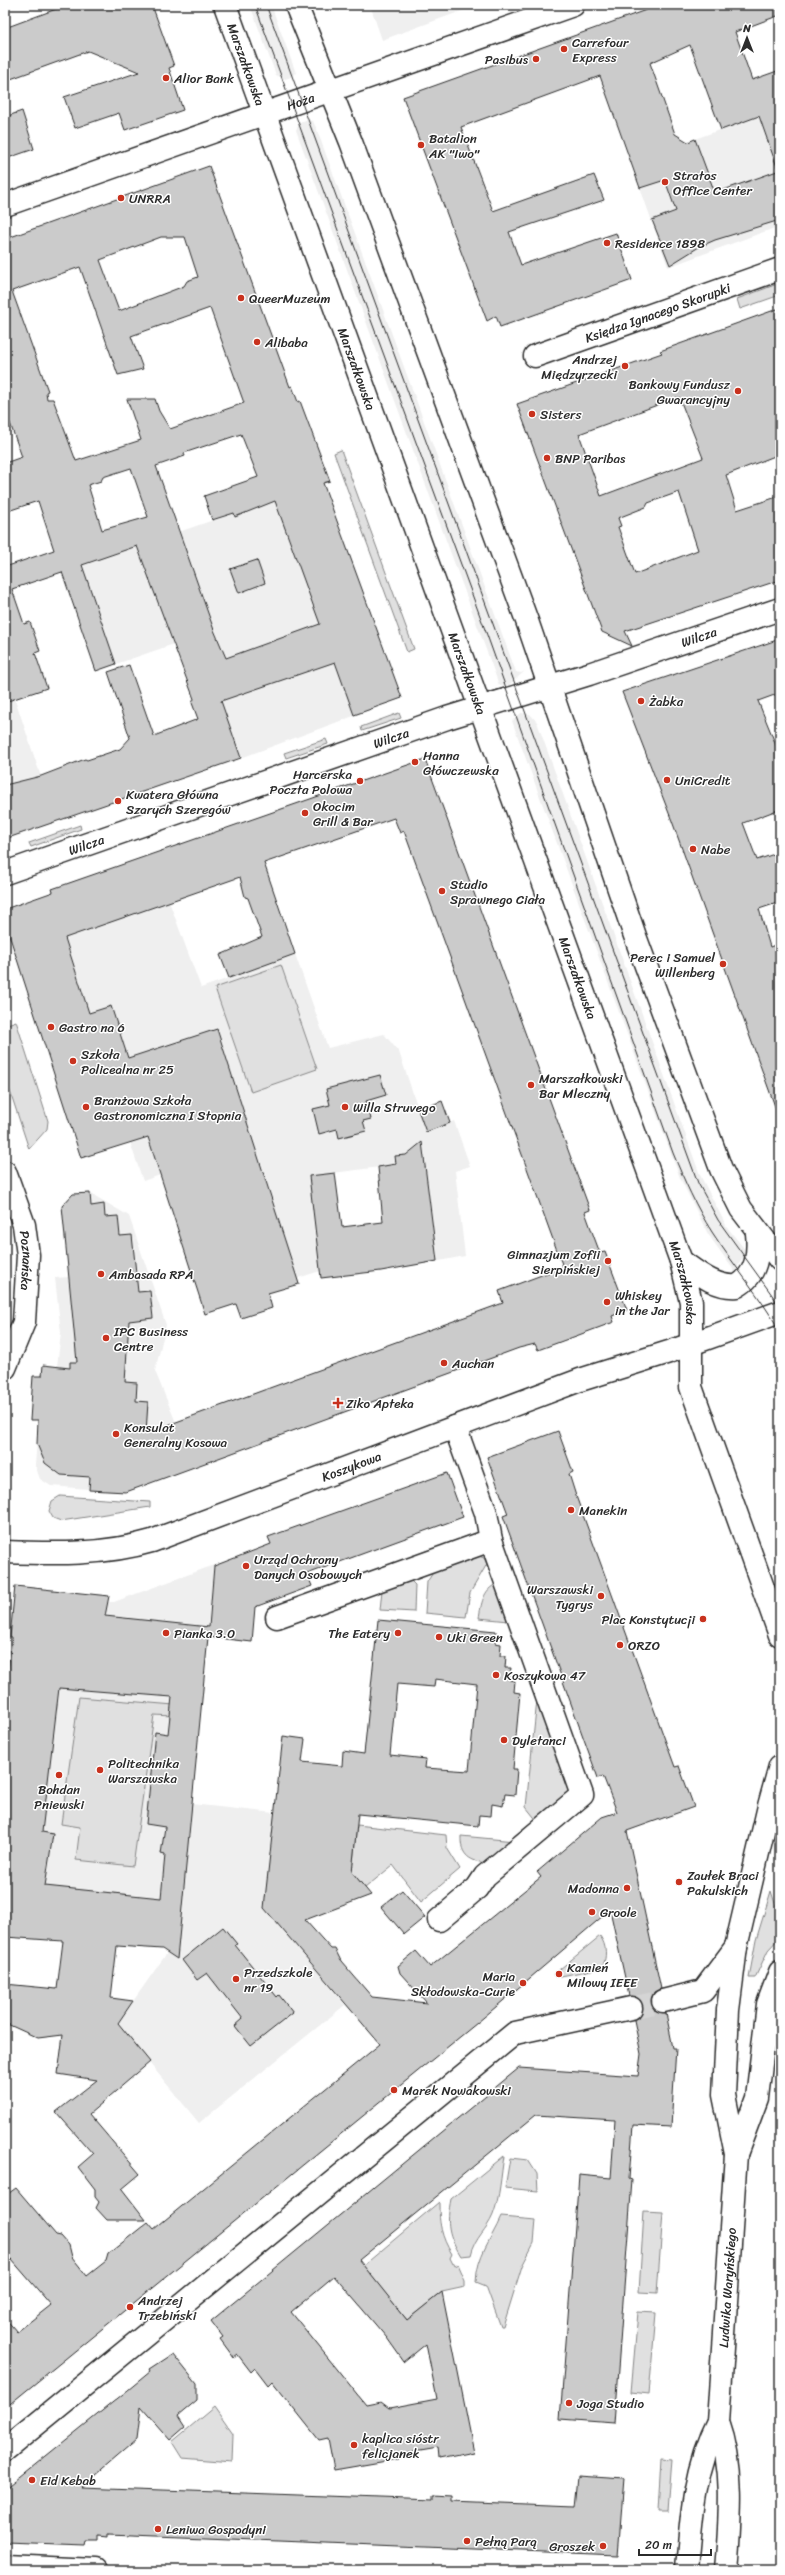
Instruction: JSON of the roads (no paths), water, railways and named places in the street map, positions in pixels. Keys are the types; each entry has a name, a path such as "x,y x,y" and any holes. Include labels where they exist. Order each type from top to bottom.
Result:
{"street":[{"name":"Marszałkowska","path":"225,5 481,707 688,1281 691,1302 691,1344"},
{"path":"296,5 356,155 527,621 635,936 721,1168 734,1196 758,1233 780,1260"},
{"name":"Hoża","path":"5,205 573,5"},
{"name":"Księdza Ignacego Skorupki","path":"535,356 780,269"},
{"name":"Wilcza","path":"5,872 481,707 549,686 780,609"},
{"name":"Poznańska","path":"5,1172 24,1225 28,1248 24,1322 8,1356"},
{"path":"681,1261 719,1284 728,1287 737,1286 754,1270 758,1246 758,1233"},
{"path":"780,1312 691,1344 691,1387 696,1404 780,1635"},
{"name":"Koszykowa","path":"5,1552 68,1553 134,1546 161,1538 234,1508 580,1380 691,1344"},
{"path":"439,1920 477,1888 485,1876 582,1795 491,1540 486,1513 455,1427"},
{"path":"277,1617 491,1540"},
{"path":"663,2001 703,1991 736,1947 768,1806 780,1766"},
{"name":"Ludwika Waryńskiego","path":"726,2570 730,2513 728,2466 726,2443 718,2422 736,2154 724,2095 728,2010 736,1947"},
{"name":"Ludwika Waryńskiego","path":"736,2154 757,2098 768,2004 776,1979"},
{"path":"5,2450 515,2033 631,2008"},
{"name":"Ludwika Waryńskiego","path":"687,2570 691,2517 700,2464 708,2440 718,2422"},
{"path":"5,2566 96,2570"}],"tunnel":[{"path":"631,2008 663,2001"}],"tram line":[{"path":"255,5 487,635 673,1153 681,1173 706,1223 780,1331"},
{"path":"266,5 698,1183 718,1220 780,1306"},
{"path":"5,2567 94,2570"}],"place":[{"name":"Carrefour Express","path":"564,49"},
{"name":"Pasibus","path":"536,59"},
{"name":"Alior Bank","path":"166,78"},
{"name":"Batalion AK \"Iwo\"","path":"421,145"},
{"name":"Stratos Office Center","path":"665,182"},
{"name":"UNRRA","path":"121,198"},
{"name":"Residence 1898","path":"607,243"},
{"name":"QueerMuzeum","path":"241,298"},
{"name":"Alibaba","path":"257,342"},
{"name":"Andrzej Międzyrzecki","path":"625,366"},
{"name":"Bankowy Fundusz Gwarancyjny","path":"738,391"},
{"name":"Sisters","path":"532,414"},
{"name":"BNP Paribas","path":"547,458"},
{"name":"Żabka","path":"641,701"},
{"name":"Hanna Główczewska","path":"415,762"},
{"name":"UniCredit","path":"667,780"},
{"name":"Harcerska Poczta Polowa","path":"360,781"},
{"name":"Kwatera Główna Szarych Szeregów","path":"118,801"},
{"name":"Okocim Grill & Bar","path":"305,813"},
{"name":"Nabe","path":"693,849"},
{"name":"Studio Sprawnego Ciała","path":"442,891"},
{"name":"Perec i Samuel Willenberg","path":"723,964"},
{"name":"Gastro na 6","path":"51,1027"},
{"name":"Szkoła Policealna nr 25","path":"73,1061"},
{"name":"Marszałkowski Bar Mleczny","path":"531,1085"},
{"name":"Branżowa Szkoła Gastronomiczna I Stopnia","path":"86,1107"},
{"name":"Willa Struvego","path":"345,1107"},
{"name":"Gimnazjum Zofii Sierpińskiej","path":"608,1261"},
{"name":"Ambasada RPA","path":"101,1274"},
{"name":"Whiskey in the Jar","path":"607,1302"},
{"name":"IPC Business Centre","path":"106,1338"},
{"name":"Auchan","path":"444,1363"},
{"name":"Ziko Apteka","path":"338,1403"},
{"name":"Konsulat Generalny Kosowa","path":"116,1434"},
{"name":"Manekin","path":"571,1510"},
{"name":"Urząd Ochrony Danych Osobowych","path":"246,1566"},
{"name":"Warszawski Tygrys","path":"601,1596"},
{"name":"Plac Konstytucji","path":"703,1619"},
{"name":"Pianka 3.0","path":"166,1633"},
{"name":"The Eatery","path":"398,1633"},
{"name":"Uki Green","path":"439,1637"},
{"name":"ORZO","path":"620,1645"},
{"name":"Koszykowa 47","path":"496,1675"},
{"name":"Dyletanci","path":"504,1740"},
{"name":"Politechnika Warszawska","path":"100,1770"},
{"name":"Bohdan Pniewski","path":"59,1775"},
{"name":"Zaułek Braci Pakulskich","path":"679,1882"},
{"name":"Madonna","path":"627,1888"},
{"name":"Groole","path":"592,1912"},
{"name":"Kamień Milowy IEEE","path":"559,1974"},
{"name":"Przedszkole nr 19","path":"236,1979"},
{"name":"Maria Skłodowska-Curie","path":"523,1983"},
{"name":"Marek Nowakowski","path":"394,2090"},
{"name":"Andrzej Trzebiński","path":"130,2307"},
{"name":"Joga Studio","path":"569,2403"},
{"name":"kaplica sióstr felicjanek","path":"354,2445"},
{"name":"Eid Kebab","path":"32,2480"},
{"name":"Leniwa Gospodyni","path":"158,2529"},
{"name":"Pełną Parą","path":"467,2541"},
{"name":"Groszek","path":"603,2546"}]}
